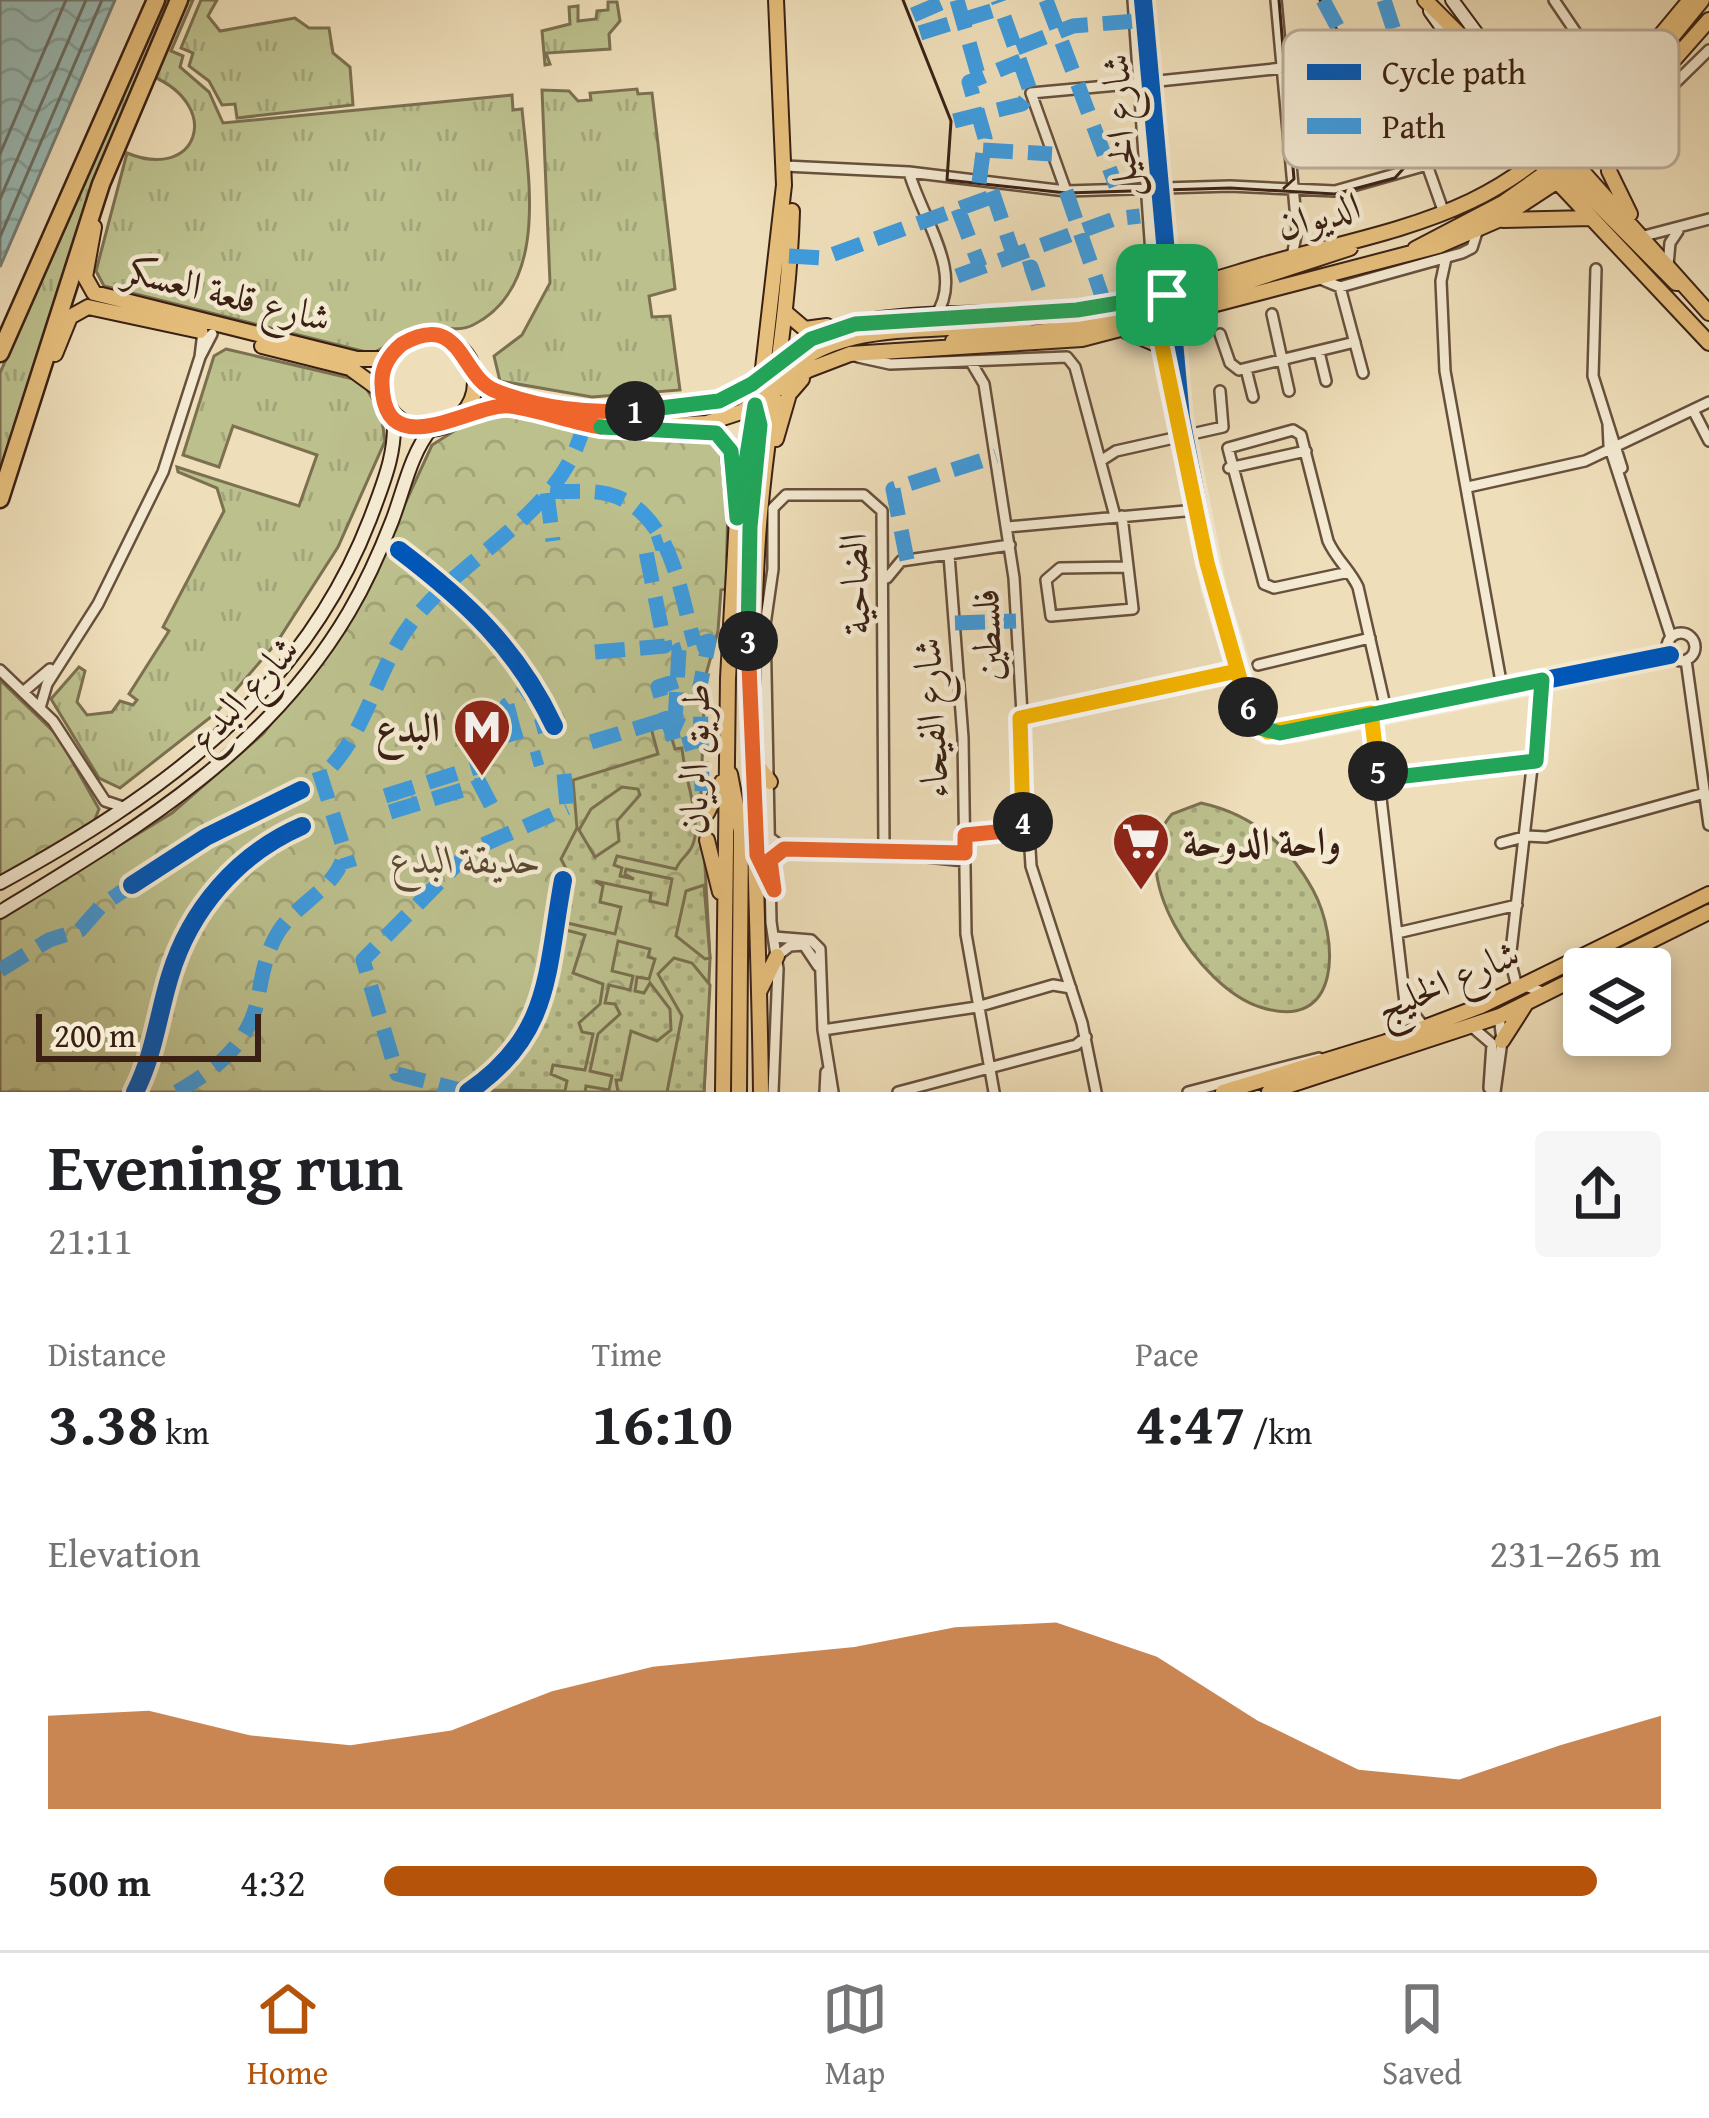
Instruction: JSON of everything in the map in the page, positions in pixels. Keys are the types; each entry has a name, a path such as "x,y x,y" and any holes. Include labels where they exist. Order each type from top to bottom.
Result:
{"highway":[{"path":"0,352 156,0"},
{"path":"0,499 101,184 179,0"}],"main road":[{"name":"طريق الريان","path":"761,1092 763,858 753,757 752,670 765,383 789,166 776,0"},
{"name":"طريق الريان","path":"720,1092 724,1071 725,757 737,518 785,312 786,0"},
{"path":"1424,0 1443,30"},
{"path":"1424,0 1455,30"},
{"path":"1452,0 1473,30"},
{"path":"1664,30 1690,0"},
{"path":"1679,32 1702,0"},
{"path":"1679,56 1709,20"},
{"name":"الديوان","path":"765,383 850,354 1042,344 1121,330 1222,278 1444,213 1549,168"},
{"path":"1407,256 1551,168"},
{"name":"الديوان","path":"765,383 820,335 855,324 1052,310 1162,306 1198,310 1407,256 1498,220 1554,168"},
{"path":"1559,168 1569,196 1709,343"},
{"path":"1562,168 1660,271 1691,291"},
{"path":"1563,168 1641,233 1709,314"},
{"path":"1609,168 1641,233"},
{"name":"شارع قلعة العسكر","path":"101,184 87,287 208,331 350,368 382,392"},
{"path":"1498,220 1591,218"},
{"path":"913,349 1073,328 1162,306 1318,262 1375,234"},
{"path":"1164,264 1189,276 1222,278"},
{"name":"شارع قلعة العسكر","path":"41,379 70,317 84,308 357,359 388,359"},
{"path":"765,383 695,406 592,411 499,392 474,373 463,351 434,335 407,340 388,359 382,392 393,412 410,425 431,429 461,416 507,406 599,426 662,429 721,420 812,351 845,338 1023,320 1052,310"},
{"path":"1121,330 1168,350 1198,310"},
{"path":"785,312 809,330 840,322 855,324"},
{"path":"1011,359 1042,344"},
{"path":"760,514 790,391 830,360"},
{"path":"461,416 472,399 474,373"},
{"path":"599,426 701,416 765,383"},
{"path":"752,670 749,540 765,383"},
{"name":"شارع البدع","path":"0,883 128,809 223,735 310,633 350,566 380,493 393,446 393,412"},
{"name":"شارع البدع","path":"0,912 168,808 268,721 318,659 361,590 416,451 431,429"},
{"path":"662,429 673,434 708,430 724,438 732,457 737,518"},
{"path":"725,757 741,831 739,1092"},
{"path":"753,757 770,782"},
{"path":"707,813 725,778"},
{"path":"707,840 725,903"},
{"path":"763,858 774,890"},
{"name":"شارع الخليج","path":"1223,1092 1426,1028 1480,1006 1709,894"},
{"path":"1637,948 1708,913"},
{"path":"760,990 777,956"},
{"name":"شارع الخليج","path":"1269,1092 1301,1088 1500,1016 1563,984"},
{"path":"1502,1041 1526,1004"}],"street":[{"name":"شارع الخيل","path":"1133,0 1150,85"},
{"name":"شارع الخيل","path":"1143,0 1162,306"},
{"path":"1276,0 1283,82"},
{"path":"1554,0 1574,30"},
{"path":"1679,79 1709,50"},
{"path":"1066,191 1031,93 1282,70"},
{"path":"789,166 909,172 1066,191 1356,189 1417,168"},
{"path":"1290,168 1297,230 1292,257"},
{"path":"1427,168 1444,213"},
{"path":"909,172 950,280 946,301 935,316"},
{"name":"شارع الخيل","path":"1153,189 1164,264 1162,306"},
{"path":"1641,233 1709,219"},
{"path":"1668,265 1670,243 1681,228"},
{"path":"1297,230 1323,249"},
{"path":"1318,278 1340,287 1446,258 1472,248 1478,230"},
{"path":"1446,258 1441,281 1444,370 1502,687"},
{"path":"1427,263 1441,281"},
{"path":"1596,269 1593,366 1669,620 1682,639 1677,658 1709,825"},
{"path":"1340,287 1363,374"},
{"path":"1162,306 1196,511 1237,671 1252,718 1264,731 1280,733 1542,680 1643,657 1682,639"},
{"path":"1272,314 1289,391"},
{"path":"40,708 157,484 208,331"},
{"path":"1220,334 1232,367 1246,369 1355,342"},
{"path":"1318,352 1325,381"},
{"name":"الديوان","path":"850,354 880,364 1067,357 1075,367 1102,460"},
{"name":"فلسطين","path":"984,384 989,361"},
{"name":"فلسطين","path":"971,362 984,384 1008,524 1028,839 1036,884 1086,1037 1096,1092"},
{"path":"1246,369 1253,397"},
{"path":"1128,567 1060,568 1046,580 1051,616 1131,612 1128,567 1119,516 1102,460 1116,451 1225,426 1220,391"},
{"path":"1468,487 1550,472 1615,449 1709,402"},
{"path":"1693,410 1709,441"},
{"path":"1349,572 1274,588 1264,584 1229,468 1226,454 1231,446 1291,431 1300,433 1328,541 1349,572 1370,638 1386,710"},
{"path":"1229,468 1306,451"},
{"name":"الضاحية","path":"770,581 773,508 786,494 872,498 881,512 886,581 884,853"},
{"path":"1008,524 1196,511"},
{"path":"886,581 901,561 1010,545"},
{"path":"884,547 901,561"},
{"name":"شارع الفيحاء","path":"949,555 962,700 966,934 994,1092"},
{"name":"طريق الريان","path":"763,858 770,837 765,636 770,581"},
{"path":"1258,665 1370,638"},
{"path":"1677,658 1682,639"},
{"path":"1643,657 1677,658"},
{"path":"23,692 63,658"},
{"path":"0,670 40,708 107,804 128,809"},
{"path":"1020,718 1237,671"},
{"path":"1542,680 1510,967 1520,987 1548,992"},
{"path":"1371,713 1407,1008 1426,1028"},
{"path":"1379,779 1536,761"},
{"path":"87,775 101,805 98,827"},
{"path":"1525,851 1507,843 1705,793"},
{"path":"965,835 1006,831 1022,824 1026,798"},
{"path":"1006,831 1028,839"},
{"path":"770,837 784,849"},
{"path":"763,858 784,849 965,857"},
{"path":"773,1092 774,890"},
{"path":"1397,933 1517,905"},
{"path":"774,937 817,943 830,1092"},
{"path":"777,956 790,946 804,945 814,952 820,971"},
{"path":"823,1030 977,1007 1054,986 1070,987"},
{"path":"1480,1006 1500,1016 1502,1041 1492,1092"},
{"path":"1472,1026 1492,1044 1492,1092"},
{"path":"898,1092 1076,1046 1086,1037"},
{"name":"شارع الخليج","path":"1188,1092 1293,1061 1336,1058"}],"green space":[{"path":"164,0 170,0 102,162 0,482 0,373"},
{"path":"186,0 193,0 171,51 183,56 180,67 209,92 223,123 512,95 513,110 522,109 529,228 514,284 497,307 466,328 411,329 370,353 104,286 96,271 127,153 171,158 185,150 193,137 188,105 174,89 152,76"},
{"path":"201,0 217,0 208,16 220,31 295,18 309,28 329,28 333,53 350,67 353,105 237,118 235,104 222,105 209,81 189,66 193,53 181,48"},
{"path":"608,2 617,2 620,21 609,34 610,49 546,53 550,64 545,65 542,31 570,24 569,7 578,6 578,21 596,19 597,11 608,10"},
{"path":"637,89 638,94 652,93 675,289 649,296 652,317 670,316 680,390 592,397 500,381 494,356 522,335 550,283 542,90 569,91 578,101 591,100 590,93"},
{"path":"226,349 362,381 381,413 385,441 338,547 277,642 216,713 120,788 99,778 51,699 79,667 85,671 77,702 87,715 112,712 120,701 133,705 137,700 129,694 169,631 163,627 224,511 217,488 178,472 177,467 299,506 317,455 233,426 219,467 183,455 214,356"},
{"name":"حديقة البدع","path":"510,411 605,435 715,435 729,456 726,589 721,590 718,631 705,678 701,792 710,958 704,1092 0,1092 0,918 172,813 263,734 353,617 432,445 478,416"},
{"path":"0,680 58,736 99,809 93,824 0,877"},
{"path":"667,723 675,749 682,748 694,811 693,844 676,869 617,856 614,865 622,868 620,876 634,879 625,874 626,869 672,879 667,905 650,901 651,893 595,881 603,886 600,902 621,907 615,934 563,922 572,880 561,859 577,828 573,780 658,754 651,728","holes":["622,787 638,789 640,795 617,821 619,841 595,857 579,830 591,809"]},
{"path":"1201,803 1267,833 1313,890 1322,910 1330,955 1320,995 1307,1007 1287,1012 1237,996 1192,953 1174,925 1156,866 1159,838 1172,814"},
{"path":"704,885 710,958 705,959 676,936 686,891"},
{"path":"562,929 585,935 573,973 603,984 600,1004 579,1023 582,1032 593,1034 585,1070 553,1065 551,1074 567,1081 565,1091 485,1090 521,1058 533,1039 548,999"},
{"path":"618,941 650,949 648,957 655,959 649,979 637,977 635,991 644,993 650,983 670,1009 671,1030 657,1041 631,1031 621,1080 616,1080 618,1092 585,1092 586,1086 609,1090 612,1076 590,1071 598,1034 620,1014 615,1004 605,1003 609,985 630,990 633,976 612,971"},
{"path":"674,958 692,963 710,985 704,1092 667,1092 682,1016 658,974"}],"water":[{"path":"0,0 115,0 0,267"}],"tram line":[{"path":"903,0 951,121 947,180 1066,193 1230,188 1335,194 1395,178 1404,168"},
{"path":"1279,0 1283,48"},
{"path":"1320,0 1337,30"},
{"path":"1284,188 1294,179 1293,168"}],"marked path":[{"path":"913,15 948,0"},
{"path":"957,0 979,78"},
{"path":"954,121 1022,104 1031,93 998,0"},
{"path":"1046,0 1116,186"},
{"path":"1323,0 1339,30"},
{"path":"1384,0 1394,30"},
{"path":"920,33 1001,8"},
{"path":"1017,48 1073,26 1135,21"},
{"path":"979,183 985,138 969,82 1021,61"},
{"path":"983,150 1052,154"},
{"path":"992,191 1019,271 1031,267 1046,310"},
{"path":"1066,191 1105,305"},
{"path":"789,256 823,258 991,197"},
{"path":"958,209 980,267"},
{"path":"957,276 1114,219 1140,216"},
{"path":"332,766 412,622 556,482 584,424"},
{"path":"907,560 893,489 996,456"},
{"path":"550,491 608,494 646,517 670,556 695,645"},
{"path":"547,493 553,541"},
{"path":"595,652 665,646 645,547 663,541"},
{"path":"955,623 1016,621"},
{"path":"675,722 679,650 709,641 700,686 702,791"},
{"path":"677,681 658,687 676,747 699,740"},
{"path":"514,732 507,705 534,686"},
{"path":"591,742 667,719 683,726"},
{"path":"491,805 477,778 483,776 473,745 543,725"},
{"path":"532,760 542,757"},
{"path":"385,796 480,766"},
{"path":"319,771 350,868"},
{"path":"564,774 568,817"},
{"path":"390,812 479,785"},
{"path":"468,1092 397,1074 363,960 471,850 567,808"},
{"path":"177,1092 237,1045 252,1019 267,957 279,931 330,880 342,861"},
{"path":"0,970 49,940 80,930 101,906 139,880"}],"cycle path":[{"path":"1143,0 1181,418 1214,590 1257,726 1268,732 1296,730 1670,655"},
{"path":"399,550 488,628 524,673 554,726"},
{"path":"132,885 206,837 301,790"},
{"path":"135,1092 170,976 190,928 237,868 302,826"},
{"path":"468,1092 496,1070 530,1024 548,972 563,880"}],"place":[{"name":"البدع","path":"482,778"},
{"name":"واحة الدوحة","path":"1141,892"}],"route":[{"path":"1167,295 1155,309 1157,321 1220,616 1254,722 1264,731 1268,732 1274,733 1280,733 1371,713 1444,698 1542,680 1536,761 1379,779 1371,713 1268,732 1254,722 1237,671 1020,718 1026,798 1024,819 1018,827 965,835 965,853 784,849 770,860 774,890 757,855 748,628 751,508 760,425 755,405 737,518 731,451 716,433 599,426 507,406 476,410 438,428 420,428 393,412 382,386 385,364 396,348 407,340 434,335 460,347 477,377 499,392 592,411 695,406 734,394 799,346 855,324 1077,310 1167,291 1167,295"}]}
